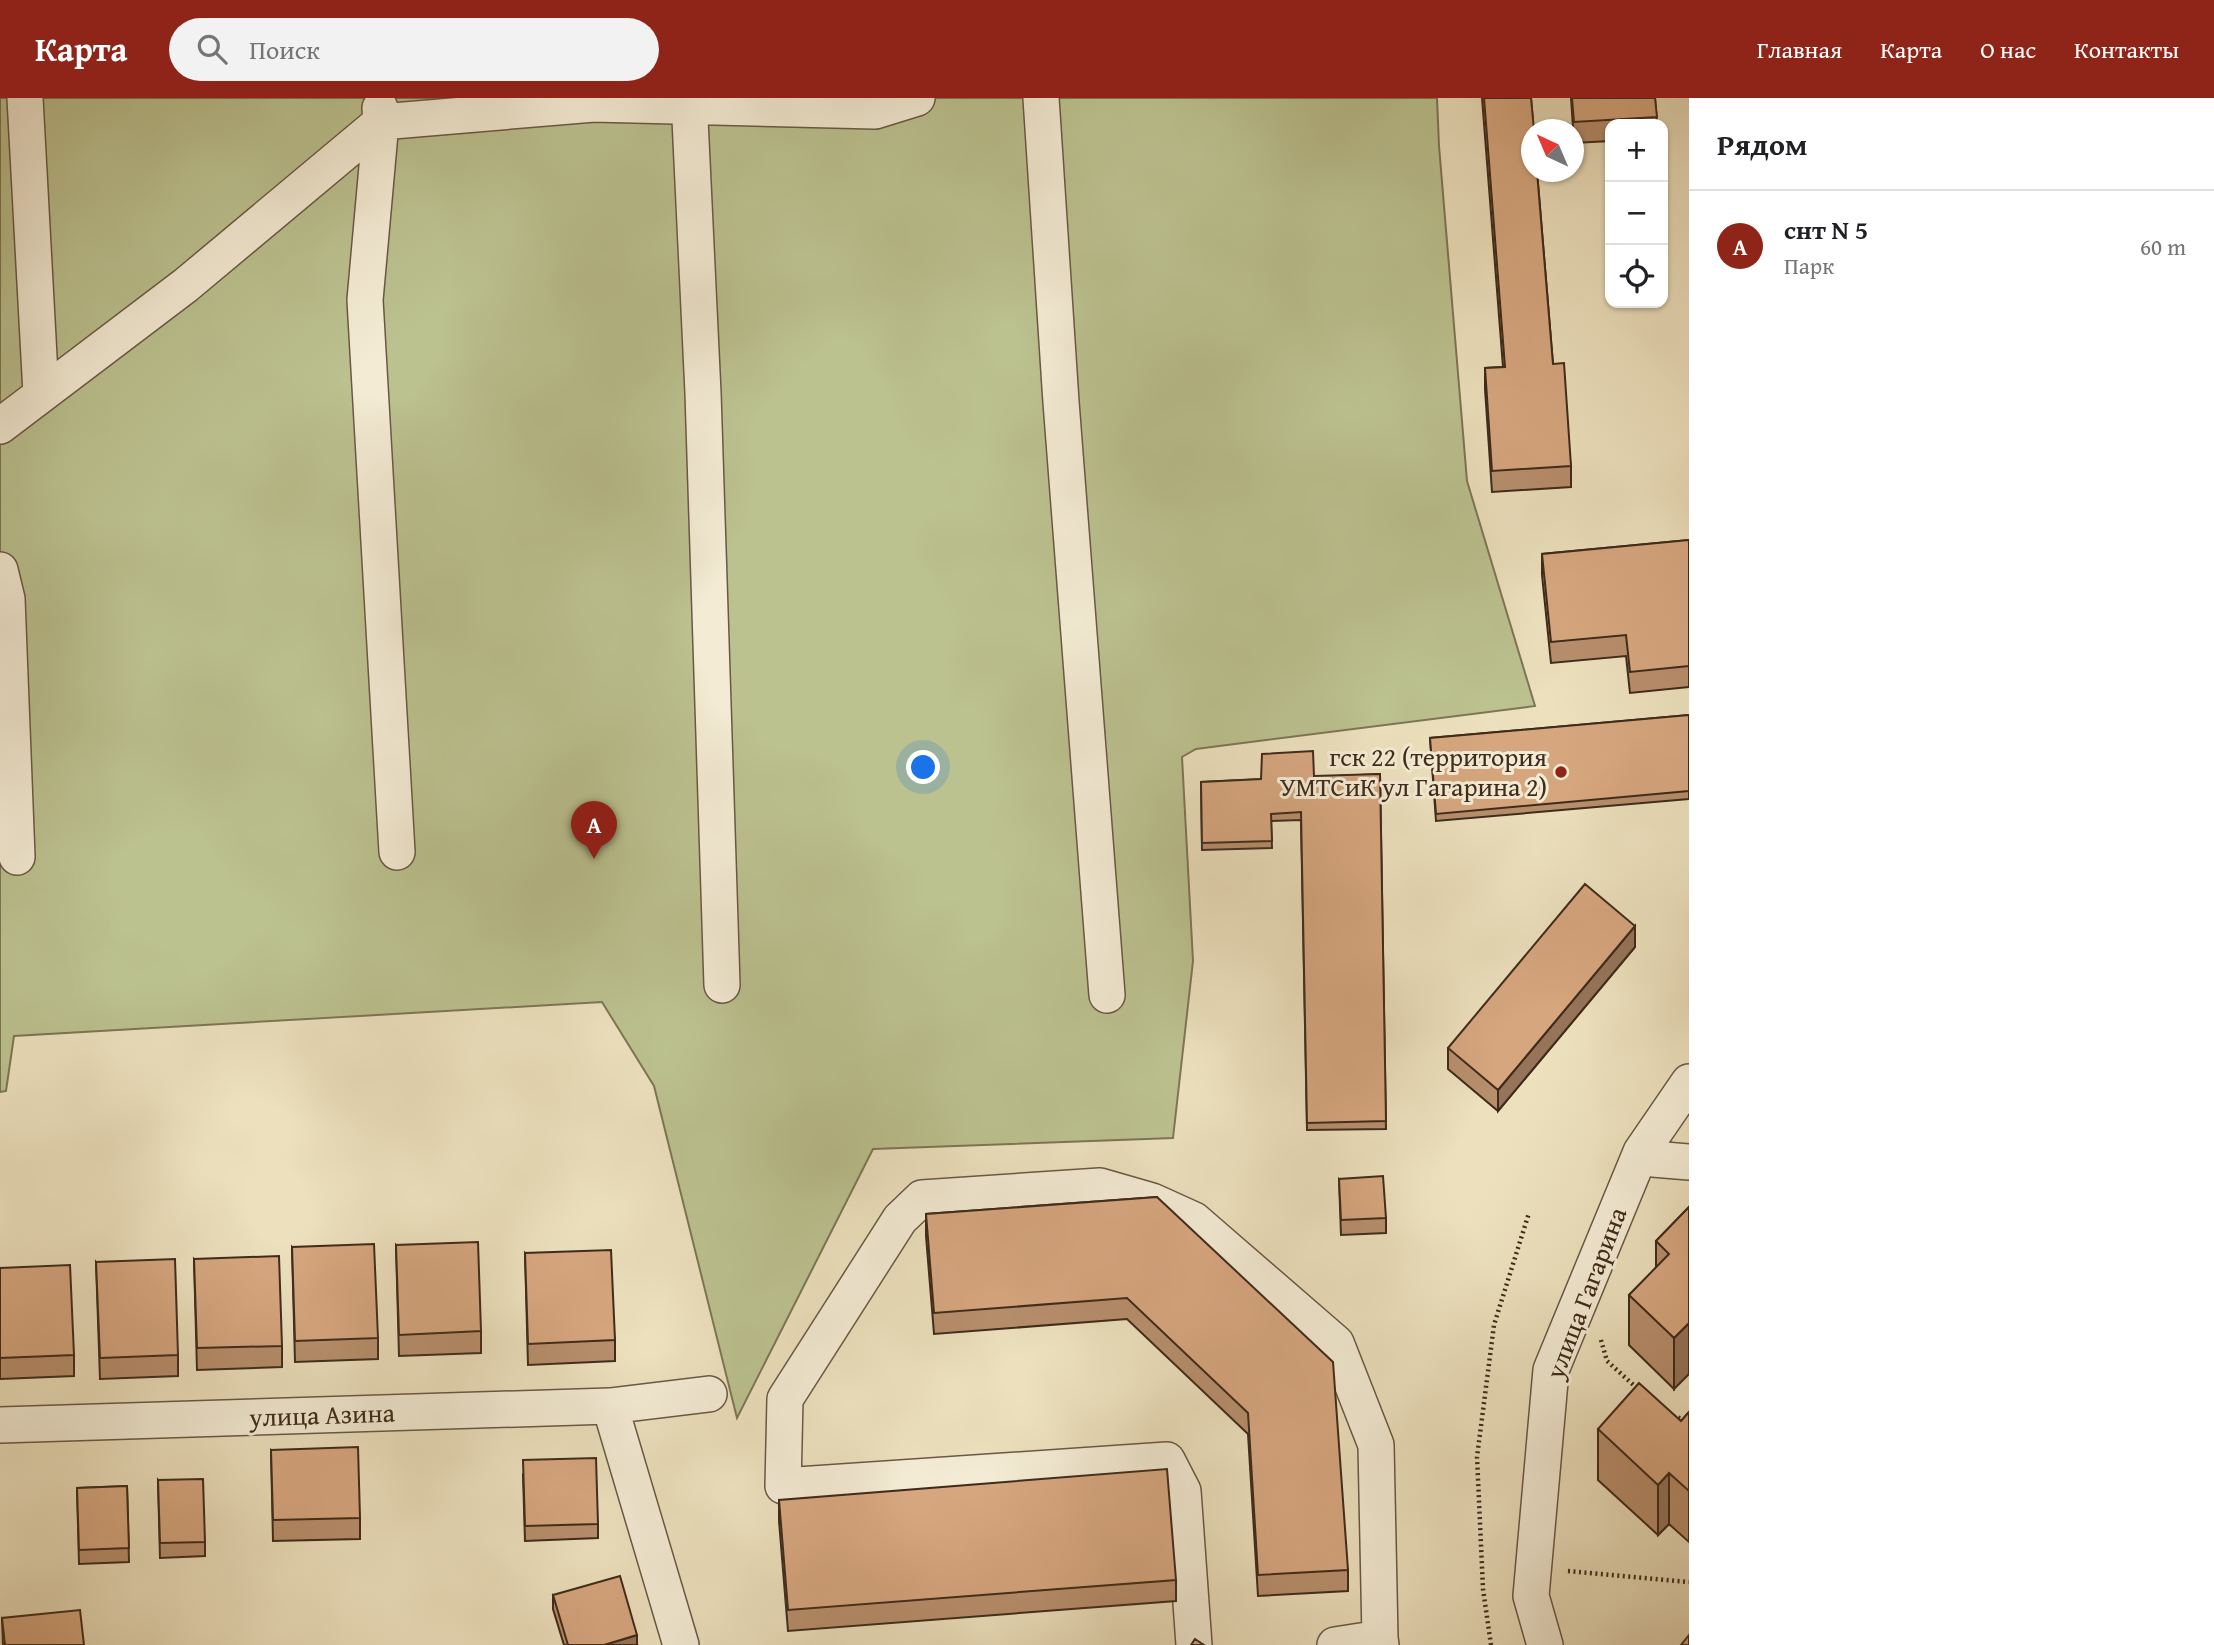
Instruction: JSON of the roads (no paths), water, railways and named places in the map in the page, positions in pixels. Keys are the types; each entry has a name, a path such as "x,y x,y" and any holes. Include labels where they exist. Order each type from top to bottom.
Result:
{"street":[{"path":"25,98 41,394"},
{"path":"0,426 186,285 381,110 406,98"},
{"path":"381,110 690,102 875,111 917,98"},
{"path":"1041,98 1060,402 1107,995"},
{"path":"690,102 704,407 722,985"},
{"path":"381,110 365,300 397,852"},
{"path":"0,570 7,599 17,857"},
{"name":"улица Гагарина","path":"1545,1645 1531,1597 1551,1370 1641,1152 1689,1082"},
{"path":"1641,1152 1653,1159 1689,1162"},
{"path":"1194,1645 1183,1491 1167,1460 783,1486 785,1399 900,1219 922,1198 1100,1186 1152,1201 1194,1220 1336,1343 1376,1445 1381,1642 1335,1645"},
{"name":"улица Азина","path":"0,1425 610,1406 709,1394"},
{"path":"610,1406 681,1645"},
{"path":"0,1448 34,1424"}],"place":[{"name":"гск 22 (территория УМТСиК ул Гагарина 2)","path":"1561,772"},
{"name":"снт N 5","path":"594,859"}]}
